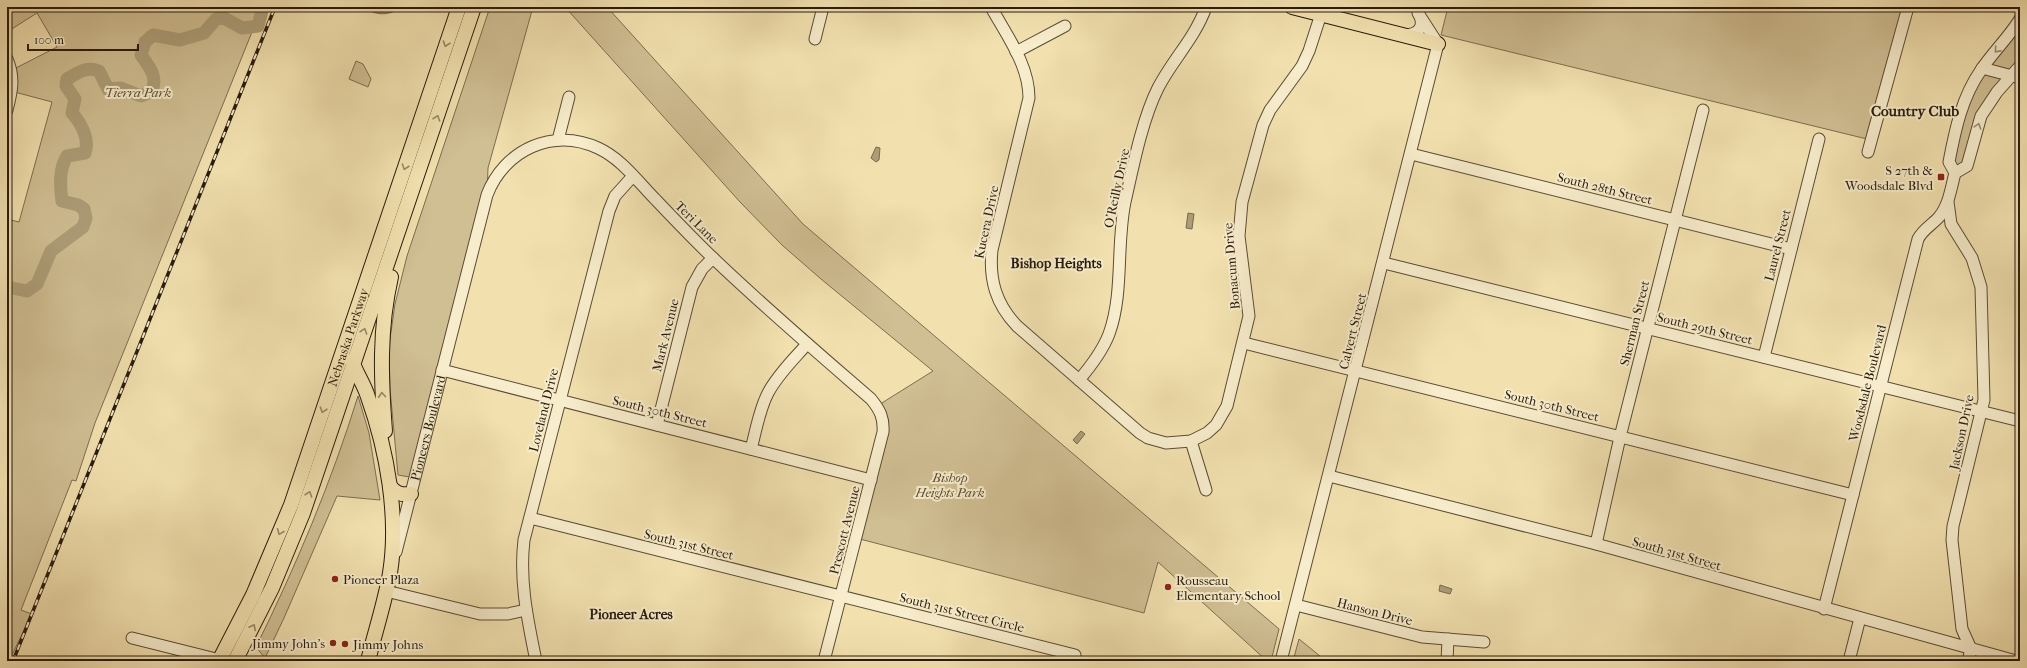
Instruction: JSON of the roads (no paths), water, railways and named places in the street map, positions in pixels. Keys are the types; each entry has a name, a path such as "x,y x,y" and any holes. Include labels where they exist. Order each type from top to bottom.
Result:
{"main road":[{"name":"Nebraska Parkway","path":"222,661 253,596 281,531 459,7"},
{"name":"Nebraska Parkway","path":"235,661 269,594 289,550 474,7"},
{"path":"1292,7 1438,44"},
{"path":"390,574 393,527 381,376 383,318 388,290 411,195"},
{"path":"365,286 350,346 353,365 363,384 372,409 389,481 393,490 400,494 411,494"},
{"name":"Pioneers Boulevard","path":"368,661 390,574"}],"street":[{"path":"815,40 823,7"},
{"name":"Kucera Drive","path":"991,7 1016,52 1027,76 1029,98 992,250 991,276 997,298 1009,318 1148,438 1166,443 1191,441"},
{"name":"O'Reilly Drive","path":"1079,380 1102,349 1114,318 1117,302 1121,232 1126,202 1151,105 1164,78 1196,31 1206,7"},
{"path":"1868,152 1908,7"},
{"path":"1405,35 1415,33 1420,30 1422,24 1417,10"},
{"path":"1417,10 1438,44"},
{"name":"Bonacum Drive","path":"1191,441 1207,433 1222,416 1227,406 1244,343 1249,316 1240,236 1242,202 1263,124 1279,96 1302,66 1315,37 1321,14"},
{"name":"Woodsdale Boulevard","path":"1824,609 1918,239 1924,230 1940,216 1948,201 1955,173 1949,162 1958,120 1966,96 1982,68 2005,41 2020,19"},
{"path":"1016,52 1065,26"},
{"name":"Calvert Street","path":"1281,661 1384,262 1438,44"},
{"path":"7,58 13,78 12,91 7,110"},
{"path":"1955,173 1967,166 1982,116 1989,102 2015,76 2020,66"},
{"path":"1982,68 2015,76"},
{"path":"558,140 569,97"},
{"name":"Sherman Street","path":"1596,544 1620,437 1703,110"},
{"name":"Laurel Street","path":"1764,357 1818,139"},
{"name":"Teri Lane","path":"488,195 493,183 503,167 519,153 535,145 558,140 574,141 597,148 620,162 713,258 807,344 872,399 877,406"},
{"name":"South 28th Street","path":"1411,154 1791,249"},
{"name":"Loveland Drive","path":"536,661 522,586 522,558 530,518 609,211 615,196 633,176"},
{"name":"Pioneers Boulevard","path":"390,574 488,195"},
{"name":"Jackson Drive","path":"1948,201 1947,209 1951,224 1972,258 1981,287 1984,400 1953,526 1952,540 1962,629 1971,649"},
{"name":"Mark Avenue","path":"657,425 692,287 702,269 713,258"},
{"name":"South 29th Street","path":"1384,262 2020,421"},
{"name":"South 30th Street","path":"1244,343 1853,495"},
{"path":"751,449 768,393 775,381 807,344"},
{"name":"South 30th Street","path":"442,370 871,480"},
{"name":"Prescott Avenue","path":"824,661 871,480 884,423 882,413 877,406"},
{"path":"1191,441 1206,490"},
{"name":"South 31st Street","path":"1329,476 1596,544 1824,609 2016,661"},
{"name":"South 31st Street","path":"530,518 841,597"},
{"path":"386,591 480,614 508,614 526,610"},
{"name":"South 31st Street Circle","path":"841,597 1075,655"},
{"name":"Hanson Drive","path":"1296,605 1404,633 1484,642"},
{"path":"1849,661 1860,618"},
{"path":"132,638 222,661"},
{"path":"1447,661 1448,639"},
{"path":"1968,661 1971,649"}],"waterway":[{"path":"7,287 27,291 37,284 51,251 83,227 86,218 84,209 78,205 62,201 61,177 64,161 67,156 85,153 86,148 84,132 72,113 75,99 66,86 67,79 82,71 90,69 99,71 108,89 121,88 141,96 152,91 154,86 152,72 141,55 145,42 153,35 180,40 204,33 216,19 224,18 242,28 258,26 263,7"}],"railway":[{"path":"13,661 275,7"}],"place":[{"name":"S 27th & Woodsdale Blvd","path":"1941,177"},
{"name":"Pioneer Plaza","path":"335,579"},
{"name":"Rousseau Elementary School","path":"1168,587"},
{"name":"Jimmy John's","path":"333,643"},
{"name":"Jimmy Johns","path":"345,644"}],"district":[{"name":"Country Club","path":"1915,111"},
{"name":"Bishop Heights","path":"1056,263"},
{"name":"Pioneer Acres","path":"631,614"}],"park label":[{"name":"Tierra Park","path":"138,92"},
{"name":"Bishop Heights Park","path":"950,484"}]}
